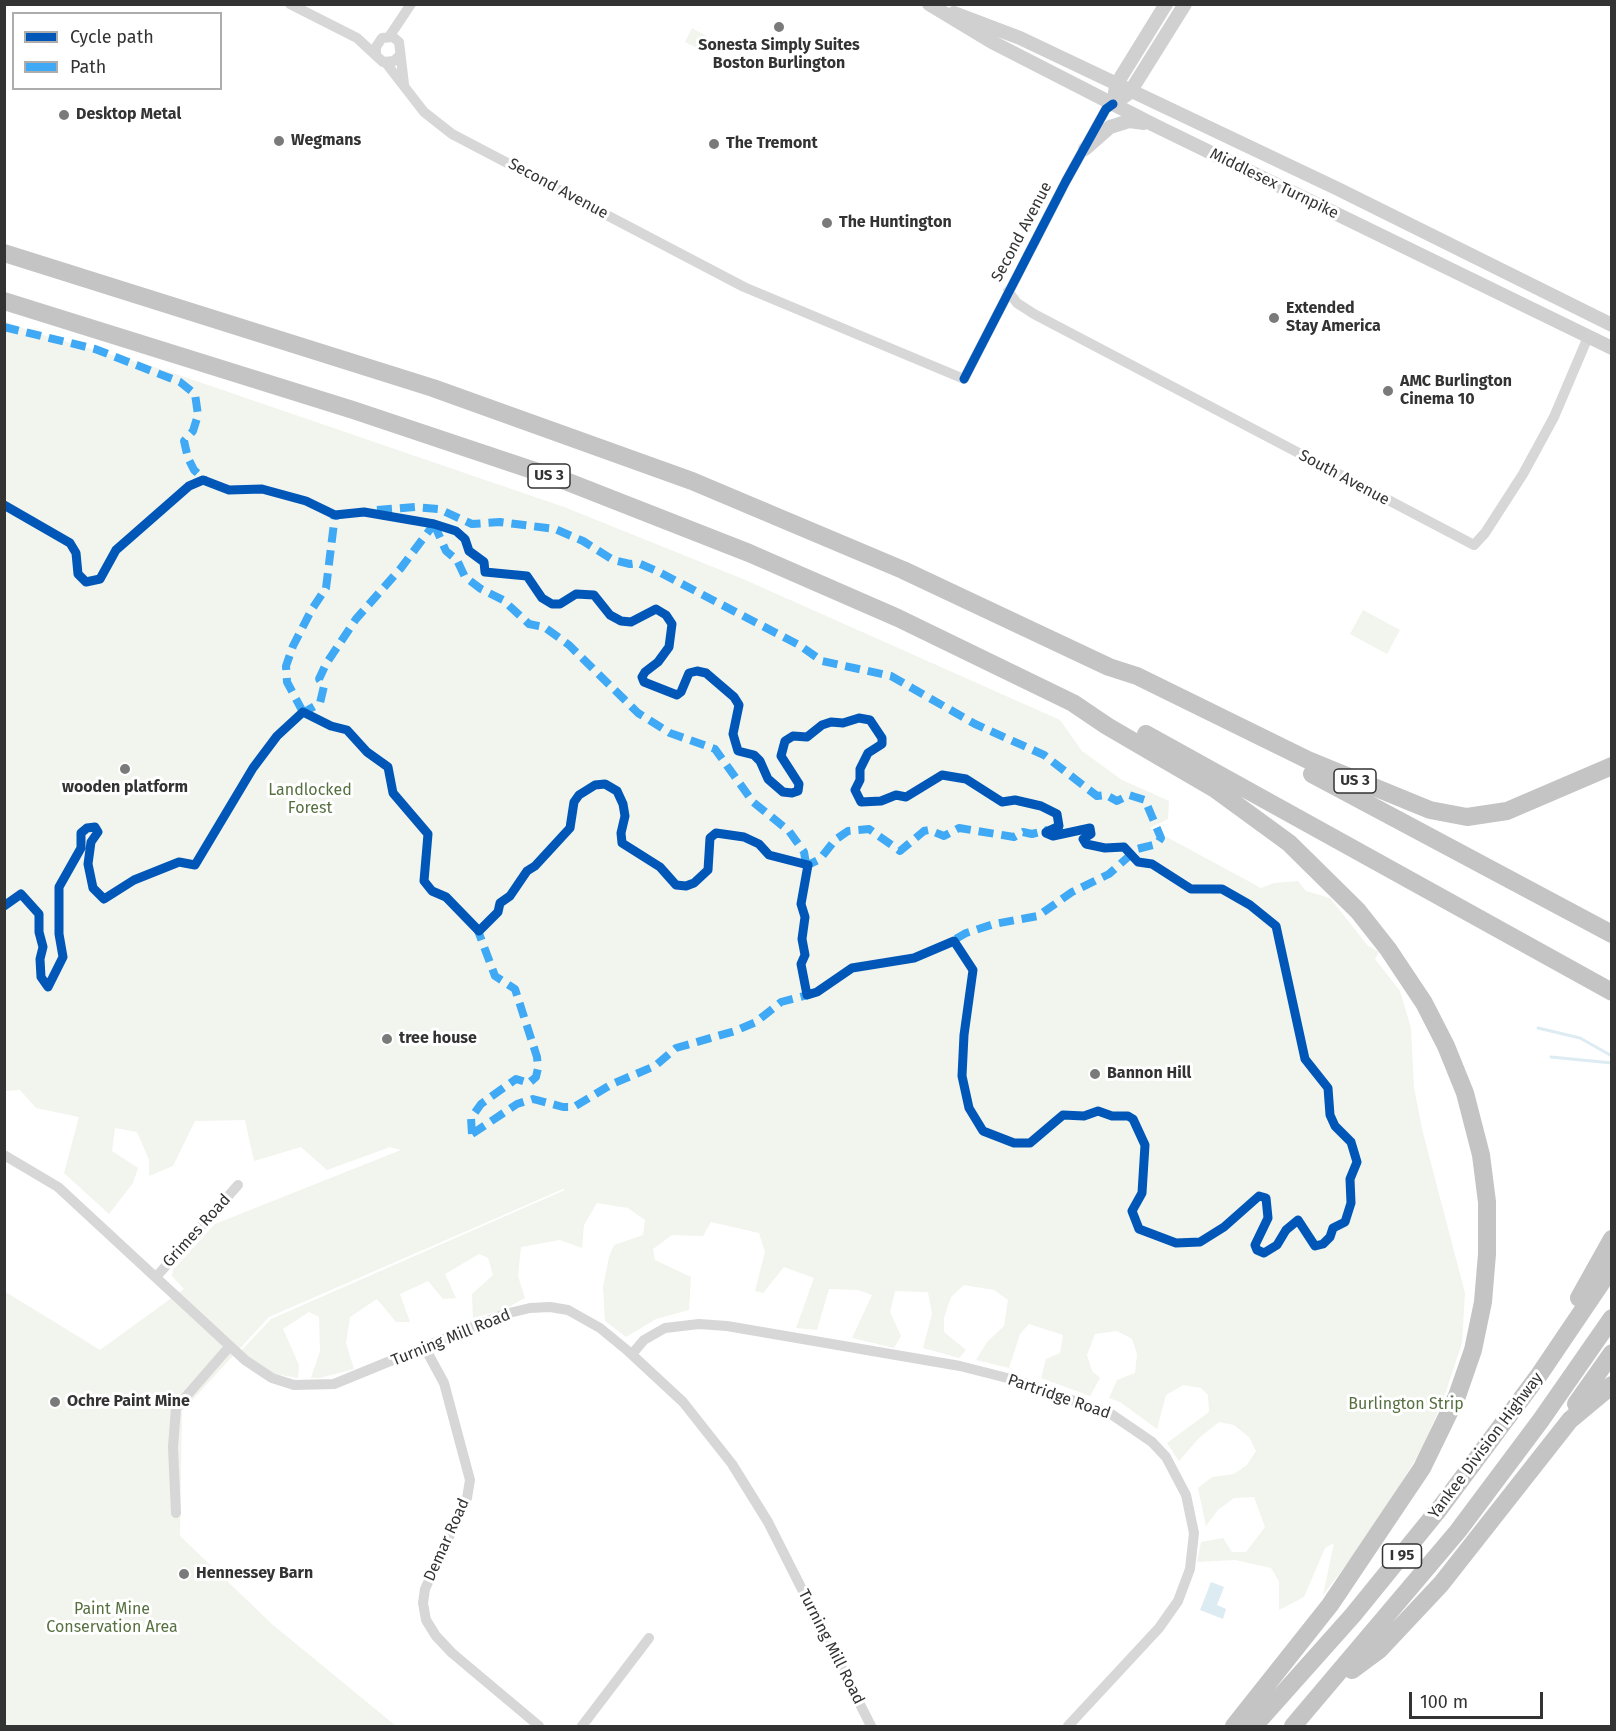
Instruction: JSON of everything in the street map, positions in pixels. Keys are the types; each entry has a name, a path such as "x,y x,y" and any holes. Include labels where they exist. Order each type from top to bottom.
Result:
{"highway":[{"name":"US 3","path":"4,254 433,388 632,458 854,548 1109,667 1137,676 1362,784 1444,814 1473,816 1507,811 1611,766"},
{"name":"US 3","path":"4,301 384,420 578,486 719,541 859,600 1073,703 1112,717 1198,762 1611,992"},
{"path":"1109,667 1134,683 1289,762 1611,934"},
{"path":"1073,703 1256,817 1307,859 1358,911 1402,969 1440,1032 1467,1100 1483,1171 1487,1239 1483,1302 1468,1366 1445,1425 1414,1481 1350,1578 1289,1660 1234,1726"},
{"path":"1539,1375 1611,1239"},
{"name":"Yankee Division Highway","path":"1254,1726 1397,1562 1539,1375 1611,1267"},
{"name":"Yankee Division Highway","path":"1325,1690 1451,1540 1567,1383 1611,1318"},
{"path":"1325,1690 1379,1650 1441,1584 1491,1524 1560,1431 1611,1353"},
{"path":"1560,1431 1583,1407 1611,1384"},
{"name":"I 95","path":"1293,1726 1325,1690"}],"main road":[{"path":"1113,104 1116,85 1166,4"},
{"path":"1113,104 1130,92 1185,4"},
{"name":"Middlesex Turnpike","path":"934,7 996,27 1338,189 1611,325"},
{"name":"Middlesex Turnpike","path":"934,7 993,42 1154,125 1611,348"},
{"path":"1085,149 1110,127 1119,123 1141,122 1154,125"},
{"path":"1588,337 1611,325"}],"street":[{"path":"290,4 357,38 389,40"},
{"path":"376,54 389,40 409,9"},
{"name":"Second Avenue","path":"357,38 386,63 424,112 452,134 701,265 798,311 964,379 1008,291 1106,109 1113,104"},
{"name":"Second Avenue","path":"389,40 402,48 400,56 405,87"},
{"path":"386,63 400,56"},
{"name":"South Avenue","path":"1008,291 1017,303 1034,314 1474,545 1485,533 1523,474 1554,417 1588,337"},
{"name":"Turning Mill Road","path":"4,1155 58,1187 258,1371 272,1378 310,1386 334,1384 505,1314 550,1306 568,1310 582,1317 632,1354 683,1402 732,1464 750,1490 871,1726"},
{"name":"Grimes Road","path":"156,1277 238,1185"},
{"name":"Partridge Road","path":"632,1354 644,1340 665,1328 699,1324 727,1326 960,1366 1006,1378 1111,1414 1152,1442 1166,1457 1186,1495 1194,1533 1190,1569 1180,1597 1159,1628 1068,1726"},
{"path":"176,1513 173,1447 176,1408 230,1346"},
{"name":"Demar Road","path":"425,1348 444,1383 470,1480 467,1498 425,1589 423,1603 426,1620 436,1636 452,1653 539,1726"},
{"path":"582,1726 649,1638"}],"green space":[{"path":"692,28 706,36 699,49 685,42"},
{"name":"Landlocked Forest","path":"5,321 33,332 167,371 564,507 743,579 1060,720 1082,751 1122,780 1169,801 1168,819 1150,828 1261,888 1274,883 1298,881 1306,891 1330,898 1368,946 1379,952 1375,959 1400,991 1411,1028 1414,1088 1423,1133 1465,1293 1462,1343 1443,1400 1423,1447 1371,1532 1323,1595 1334,1543 1325,1548 1304,1597 1279,1610 1279,1581 1271,1568 1235,1560 1197,1562 1201,1542 1223,1538 1232,1552 1246,1552 1265,1527 1254,1497 1234,1498 1218,1510 1206,1526 1198,1488 1212,1477 1234,1474 1247,1465 1256,1451 1249,1437 1234,1425 1219,1422 1199,1438 1179,1461 1167,1443 1209,1412 1208,1395 1201,1388 1183,1385 1166,1395 1157,1429 1120,1402 1109,1398 1117,1380 1135,1373 1137,1354 1132,1339 1117,1331 1095,1334 1087,1355 1092,1371 1100,1378 1090,1396 1041,1378 1046,1359 1060,1353 1063,1335 1029,1324 1020,1334 1009,1368 976,1360 987,1342 1004,1326 1008,1300 994,1290 964,1285 951,1297 944,1318 944,1332 966,1350 959,1358 923,1348 932,1314 928,1292 895,1291 890,1312 901,1336 894,1348 852,1338 872,1295 858,1290 829,1289 817,1330 796,1328 814,1278 784,1267 763,1293 755,1291 765,1252 759,1233 711,1222 703,1236 672,1235 653,1249 655,1260 691,1277 689,1310 656,1319 626,1337 605,1321 603,1287 614,1245 643,1235 645,1220 628,1208 597,1203 584,1225 582,1248 560,1240 521,1247 518,1276 525,1298 503,1310 473,1318 472,1294 493,1275 488,1258 479,1254 445,1274 456,1298 443,1299 428,1281 400,1294 410,1322 396,1322 377,1299 350,1317 346,1343 354,1369 320,1378 311,1378 320,1351 319,1317 309,1312 283,1329 299,1365 298,1378 275,1374 241,1351 271,1319 565,1190 563,1189 269,1317 182,1411 180,1536 273,1625 396,1726 5,1726 4,1291 100,1350 184,1289 172,1276 173,1270 215,1224 401,1150 390,1147 327,1170 301,1147 254,1161 245,1120 195,1121 173,1166 149,1176 149,1160 137,1132 115,1128 112,1151 138,1168 133,1183 109,1214 64,1173 79,1117 36,1108 20,1090 5,1091"},
{"path":"1363,610 1400,630 1387,654 1350,634"}],"shaded area":[{"path":"1211,1582 1224,1587 1217,1605 1226,1609 1223,1619 1200,1610"}],"waterway":[{"path":"1538,1028 1580,1038 1612,1056"},
{"path":"1551,1057 1612,1063"}],"marked path":[{"path":"4,327 95,349 180,382 195,394 198,415 193,431 184,441 188,458 194,470 207,482"},
{"path":"377,510 415,507 439,509 472,524 500,522 555,529 583,541 613,560 630,564 638,563 659,572 799,645 822,661 891,676 975,724 1044,755 1097,796 1106,795 1117,801 1129,795 1145,800 1161,838 1157,844 1137,849 1109,874 1072,892 1038,916 994,924 966,933 950,942"},
{"path":"303,712 287,682 286,666 293,646 326,588 335,515"},
{"path":"301,714 320,703 324,686 319,679 326,664 356,619 401,568 437,520"},
{"path":"434,524 446,551 457,560 465,577 481,589 503,600 529,624 544,627 569,645 638,713 670,733 715,749 753,802 789,831 804,852 807,869"},
{"path":"803,864 808,865 820,859 835,840 848,831 869,829 900,851 924,831 929,830 944,836 959,828 1014,837 1023,832 1032,834 1048,830"},
{"path":"472,1134 471,1118 481,1104 516,1079 529,1083 536,1077 538,1068 537,1057 515,989 495,976 477,928"},
{"path":"472,1134 517,1104 533,1099 563,1107 574,1107 612,1084 655,1066 676,1048 735,1031 756,1022 781,1002 812,994"}],"cycle path":[{"path":"964,379 1066,181 1106,109 1113,104"},
{"path":"4,505 70,543 76,553 78,574 86,582 100,579 116,550 189,486 203,480 229,490 262,489 306,501 335,515 364,512 434,524 456,531 465,539 469,551 484,562 485,572 527,576 542,598 552,604 560,604 576,594 594,595 610,615 621,621 631,622 656,609 666,615 672,624 669,647 658,662 645,672 642,677 644,682 677,695 681,692 689,673 697,671 706,673 734,697 739,705 733,734 738,751 754,755 760,761 768,779 783,792 798,791 799,784 781,756 785,741 793,736 807,737 822,725 831,722 843,723 859,718 870,720 882,738 882,744 868,753 860,769 860,780 855,790 861,802 881,801 896,795 906,797 942,775 966,779 1002,802 1015,800 1041,806 1057,814 1059,826 1046,832"},
{"path":"4,906 21,894 39,914 39,932 43,947 40,959 41,977 48,987 63,957 59,934 59,887 81,848 81,833 87,828 95,827 98,832 91,842 88,864 93,888 104,899 134,880 179,862 195,865 253,768 277,736 303,712 331,726 347,730 367,752 388,767 393,793 428,834 424,881 432,891 446,897 479,931 498,912 500,903 510,896 527,871 535,866 570,828 574,802 579,795 595,785 605,784 617,791 623,804 625,816 621,833 622,843 660,867 676,885 686,886 694,883 708,870 710,838 716,833 744,837 759,844 769,855 808,865 801,904 805,917 802,939 805,955 801,964 807,995 817,992 852,968 914,958 954,941 973,970 964,1035 962,1076 969,1108 983,1131 1014,1143 1030,1143 1063,1115 1084,1116 1098,1111 1112,1116 1128,1116 1133,1119 1145,1145 1142,1193 1132,1211 1139,1229 1176,1243 1200,1242 1224,1227 1259,1196 1266,1198 1268,1218 1255,1245 1257,1250 1264,1253 1277,1245 1286,1230 1298,1220 1315,1246 1323,1244 1330,1237 1333,1228 1345,1222 1351,1203 1350,1179 1357,1162 1351,1142 1335,1126 1330,1115 1328,1088 1305,1059 1276,926 1250,905 1222,889 1191,889 1152,864 1138,862 1124,847 1105,848 1086,844 1083,839 1091,834 1090,828 1053,836 1046,833"}],"place":[{"name":"Sonesta Simply Suites Boston Burlington","path":"779,27"},
{"name":"Desktop Metal","path":"64,115"},
{"name":"Wegmans","path":"279,141"},
{"name":"The Tremont","path":"714,144"},
{"name":"The Huntington","path":"827,223"},
{"name":"Extended Stay America","path":"1274,318"},
{"name":"AMC Burlington Cinema 10","path":"1388,391"},
{"name":"wooden platform","path":"125,769"},
{"name":"tree house","path":"387,1039"},
{"name":"Bannon Hill","path":"1095,1074"},
{"name":"Ochre Paint Mine","path":"55,1402"},
{"name":"Hennessey Barn","path":"184,1574"}],"park label":[{"name":"Burlington Strip","path":"1406,1405"},
{"name":"Paint Mine Conservation Area","path":"112,1619"}]}
